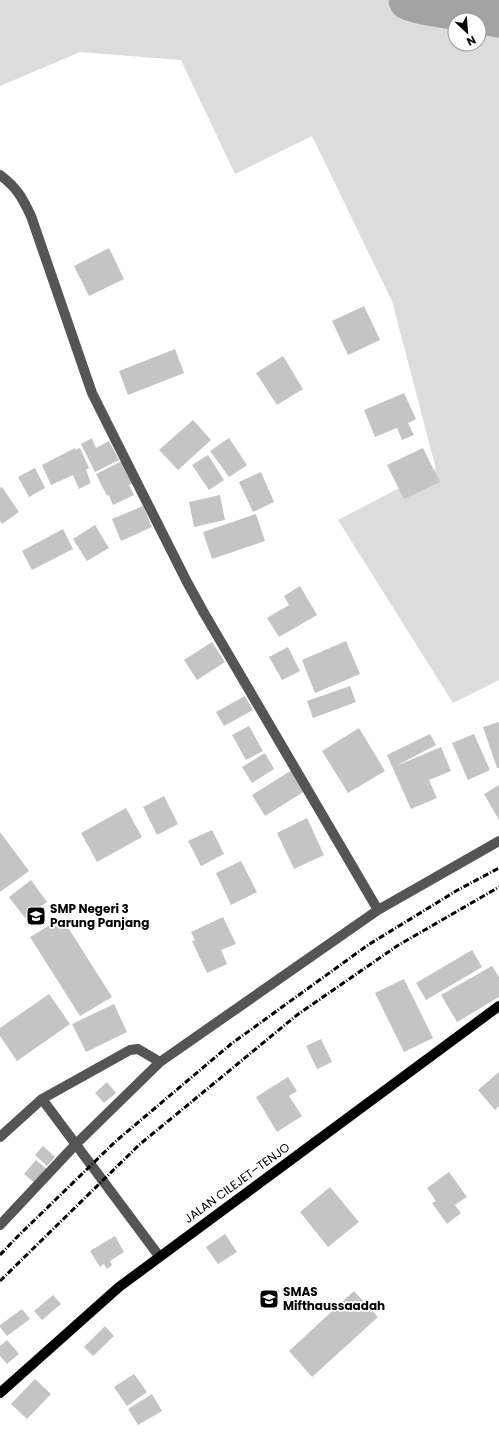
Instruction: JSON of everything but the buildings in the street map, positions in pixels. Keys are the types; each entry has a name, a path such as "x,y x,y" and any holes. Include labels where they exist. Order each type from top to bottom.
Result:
{"main road":[{"name":"JALAN CILEJET–TENJO","path":"0,1393 119,1287 499,1006"}],"street":[{"path":"0,175 11,183 22,196 31,216 92,393 187,582 378,910"},
{"path":"0,1225 76,1144 160,1062 378,910 499,840"},
{"path":"0,1137 42,1099 134,1049 138,1049 160,1062"},
{"path":"42,1099 159,1256"}],"shaded area":[{"path":"0,0 499,0 499,680 453,703 338,520 436,469 392,301 312,136 235,174 181,60 80,52 0,86"}],"waterway":[{"path":"409,0 423,4 499,17"}],"railway":[{"path":"0,1255 116,1141 231,1044 368,945 456,891 499,868"},
{"path":"0,1281 139,1145 297,1015 397,946 499,887"}],"place":[{"name":"SMP Negeri 3 Parung Panjang","path":"36,916"},
{"name":"SMAS Mifthaussaadah","path":"269,1299"}]}
